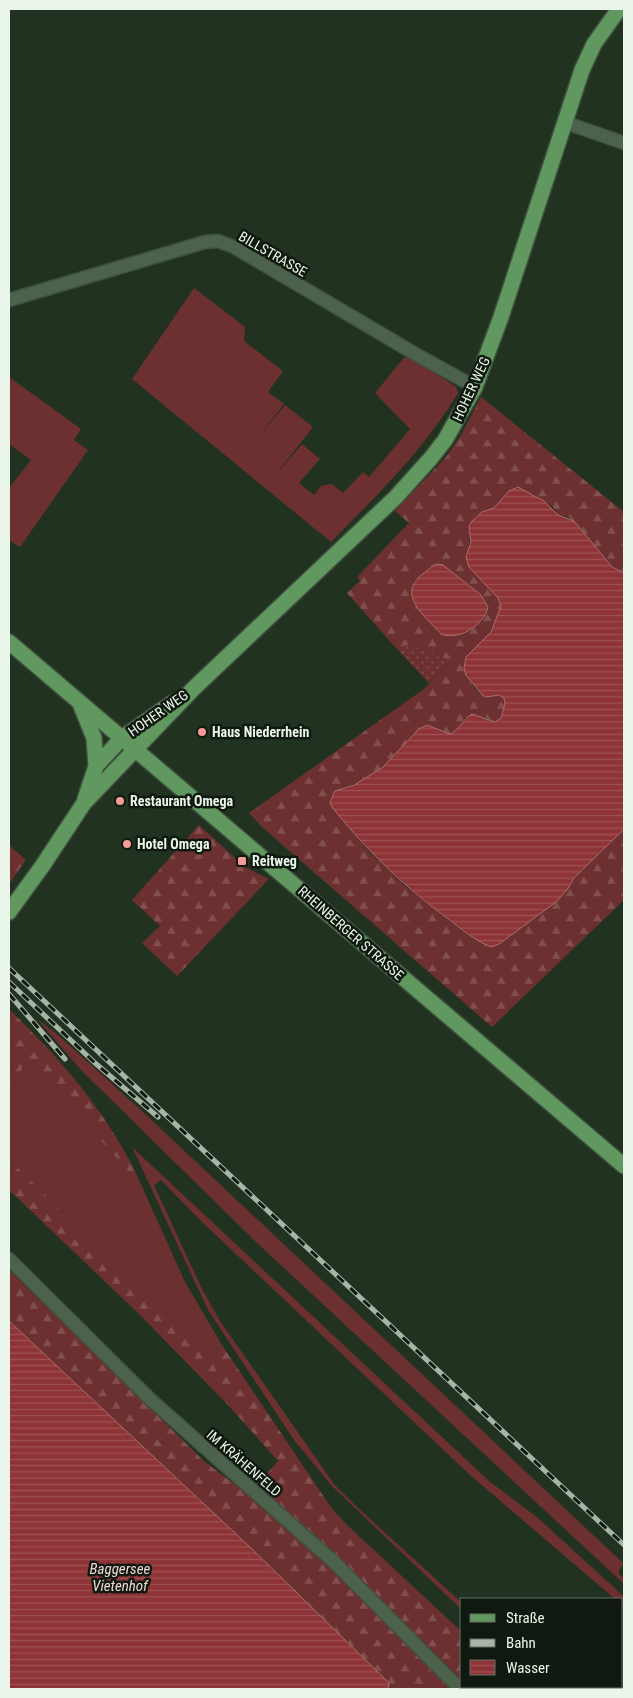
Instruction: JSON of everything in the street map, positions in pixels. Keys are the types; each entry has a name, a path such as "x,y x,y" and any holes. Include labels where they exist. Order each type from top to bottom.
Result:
{"main road":[{"name":"HOHER WEG","path":"137,749 194,688 372,521 416,476 445,440 475,387 526,244 564,122 594,44 619,9"},
{"name":"RHEINBERGER STRASSE","path":"9,642 80,705 137,749 624,1166"},
{"name":"HOHER WEG","path":"122,738 194,688"},
{"path":"80,705 94,738 96,766 84,803"},
{"path":"96,766 122,738"},
{"path":"9,912 84,803 137,749"}],"street":[{"path":"564,122 624,144"},
{"name":"BILLSTRASSE","path":"9,300 205,242 218,241 234,247 475,387"},
{"name":"IM KRÄHENFELD","path":"9,1259 157,1406 335,1563 460,1689"}],"green space":[{"path":"194,288 245,327 244,341 283,371 268,392 284,404 258,437 285,405 313,427 273,478 302,444 320,459 299,483 314,495 321,486 332,484 343,493 363,472 369,477 410,429 375,393 407,354 456,387 458,393 445,414 415,453 331,542 132,379"},
{"path":"9,377 81,429 74,440 88,450 20,547 9,540 9,488 31,460 9,444"},
{"path":"481,397 624,512 624,573 612,567 569,517 558,515 553,507 533,494 509,491 490,510 475,517 472,523 469,542 469,567 495,592 500,601 501,608 488,634 464,663 466,672 478,693 486,697 499,695 504,698 505,704 501,718 495,722 484,717 465,718 455,732 450,734 427,725 419,729 382,768 362,781 342,788 339,816 370,853 405,886 469,936 491,947 499,944 556,902 567,890 574,878 624,829 624,900 492,1027 263,828 249,813 424,689 450,662 440,656 409,645 397,649 347,593 360,581 357,577 409,523 395,511 446,457 461,435","holes":["443,565 481,595 486,602 483,618 462,634 444,635 413,582 432,566"]},
{"path":"409,644 446,658 450,662 429,683 397,649"},
{"path":"199,825 245,867 269,879 177,976 142,943 160,926 132,900"},
{"path":"9,845 26,860 9,884"},
{"path":"9,1009 79,1085 109,1125 135,1171 130,1173 28,1059 9,1091"},
{"path":"37,1019 57,1034 143,1112 624,1564 619,1570 619,1574 624,1578 624,1584 257,1243 82,1071"},
{"path":"28,1058 130,1173 135,1171 185,1282 222,1345 208,1355 9,1159 9,1091"},
{"path":"132,1147 489,1481 538,1518 619,1592 624,1597 624,1608 623,1598 614,1598 470,1475 201,1221 161,1180 154,1185 202,1289 220,1321 334,1484 460,1601 460,1608 332,1486 294,1440 208,1310"},
{"path":"9,1159 208,1355 222,1345 330,1506 346,1524 460,1630 460,1681 316,1536 255,1486 278,1461 229,1406 139,1314 9,1190"},
{"path":"9,1270 204,1461 293,1529 455,1689 388,1689 389,1683 253,1550 9,1321"}],"water":[{"path":"518,487 544,501 558,515 574,521 612,567 624,573 624,829 574,878 567,890 556,902 499,944 491,947 463,930 399,879 359,838 332,807 330,802 335,791 354,785 382,768 419,729 427,725 450,734 472,714 495,722 501,718 505,704 504,698 499,695 486,697 482,695 466,675 464,668 466,657 491,632 501,606 498,598 469,567 466,557 471,542 469,526 472,521 482,512 494,508 509,491"},
{"path":"437,564 443,565 481,595 488,607 486,614 470,630 448,636 441,634 415,604 412,597 412,589 416,581"},
{"name":"Baggersee Vietenhof","path":"9,1321 253,1550 389,1683 388,1689 9,1689"}],"railway":[{"path":"9,968 624,1545"},
{"path":"9,982 95,1063 158,1117"},
{"path":"9,994 65,1059"}],"place":[{"name":"Haus Niederrhein","path":"202,732"},
{"name":"Restaurant Omega","path":"120,801"},
{"name":"Hotel Omega","path":"127,844"},
{"name":"Reitweg","path":"242,861"}]}
